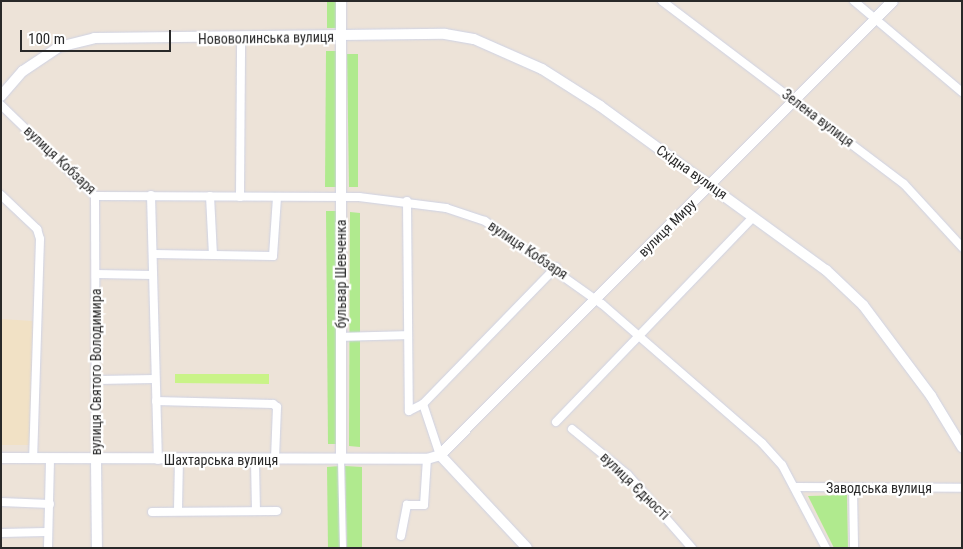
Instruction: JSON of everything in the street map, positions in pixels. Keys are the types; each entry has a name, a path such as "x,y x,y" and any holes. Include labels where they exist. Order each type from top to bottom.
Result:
{"street":[{"name":"бульвар Шевченка","path":"341,1 342,548"},
{"name":"Зелена вулиця","path":"662,1 904,184 962,247"},
{"path":"854,1 962,92"},
{"name":"вулиця Миру","path":"440,455 894,1"},
{"name":"Східна вулиця","path":"342,37 445,34 474,39 542,69 710,184 826,270 863,305 932,396 962,447"},
{"name":"Нововолинська вулиця","path":"1,96 24,71 59,47 94,38 241,39 342,37"},
{"path":"240,197 241,39"},
{"name":"вулиця Кобзаря","path":"1,104 95,196 342,198 407,201 485,221 556,268 596,299 638,333 762,443 795,488 826,548"},
{"path":"1,195 37,229 40,238 33,459"},
{"path":"151,195 158,460"},
{"name":"вулиця Святого Володимира","path":"95,196 97,548"},
{"path":"210,196 214,255"},
{"path":"154,254 273,256 277,198"},
{"path":"407,201 409,410 423,404 556,268"},
{"path":"556,422 638,333 753,216"},
{"path":"96,274 152,275"},
{"path":"341,337 408,335"},
{"path":"97,380 155,379"},
{"path":"156,401 273,404 277,408 275,460"},
{"path":"423,404 440,455 527,548"},
{"name":"вулиця Єдності","path":"572,429 628,475 692,548"},
{"name":"Шахтарська вулиця","path":"1,458 158,460 427,459 440,455"},
{"path":"48,548 46,532 50,504 50,459"},
{"path":"401,536 408,506 424,505 427,459"},
{"path":"178,510 179,460"},
{"path":"254,460 256,511"},
{"name":"Заводська вулиця","path":"795,488 962,488"},
{"path":"853,488 854,548"},
{"path":"1,502 50,504"},
{"path":"152,512 178,510 277,511"},
{"path":"1,533 46,532"}],"shaded area":[{"path":"1,319 33,321 30,445 1,445"}],"green space":[{"path":"327,1 336,1 336,28 327,28"},
{"path":"326,51 339,51 336,187 325,187"},
{"path":"347,54 358,54 358,187 349,187"},
{"path":"326,211 338,211 339,444 328,444"},
{"path":"350,212 360,213 360,447 349,446"},
{"path":"175,374 269,374 269,384 175,383"},
{"path":"340,466 341,548 328,548 327,467"},
{"path":"345,466 362,467 362,548 347,548"},
{"path":"847,495 848,548 834,548 808,496"}]}
